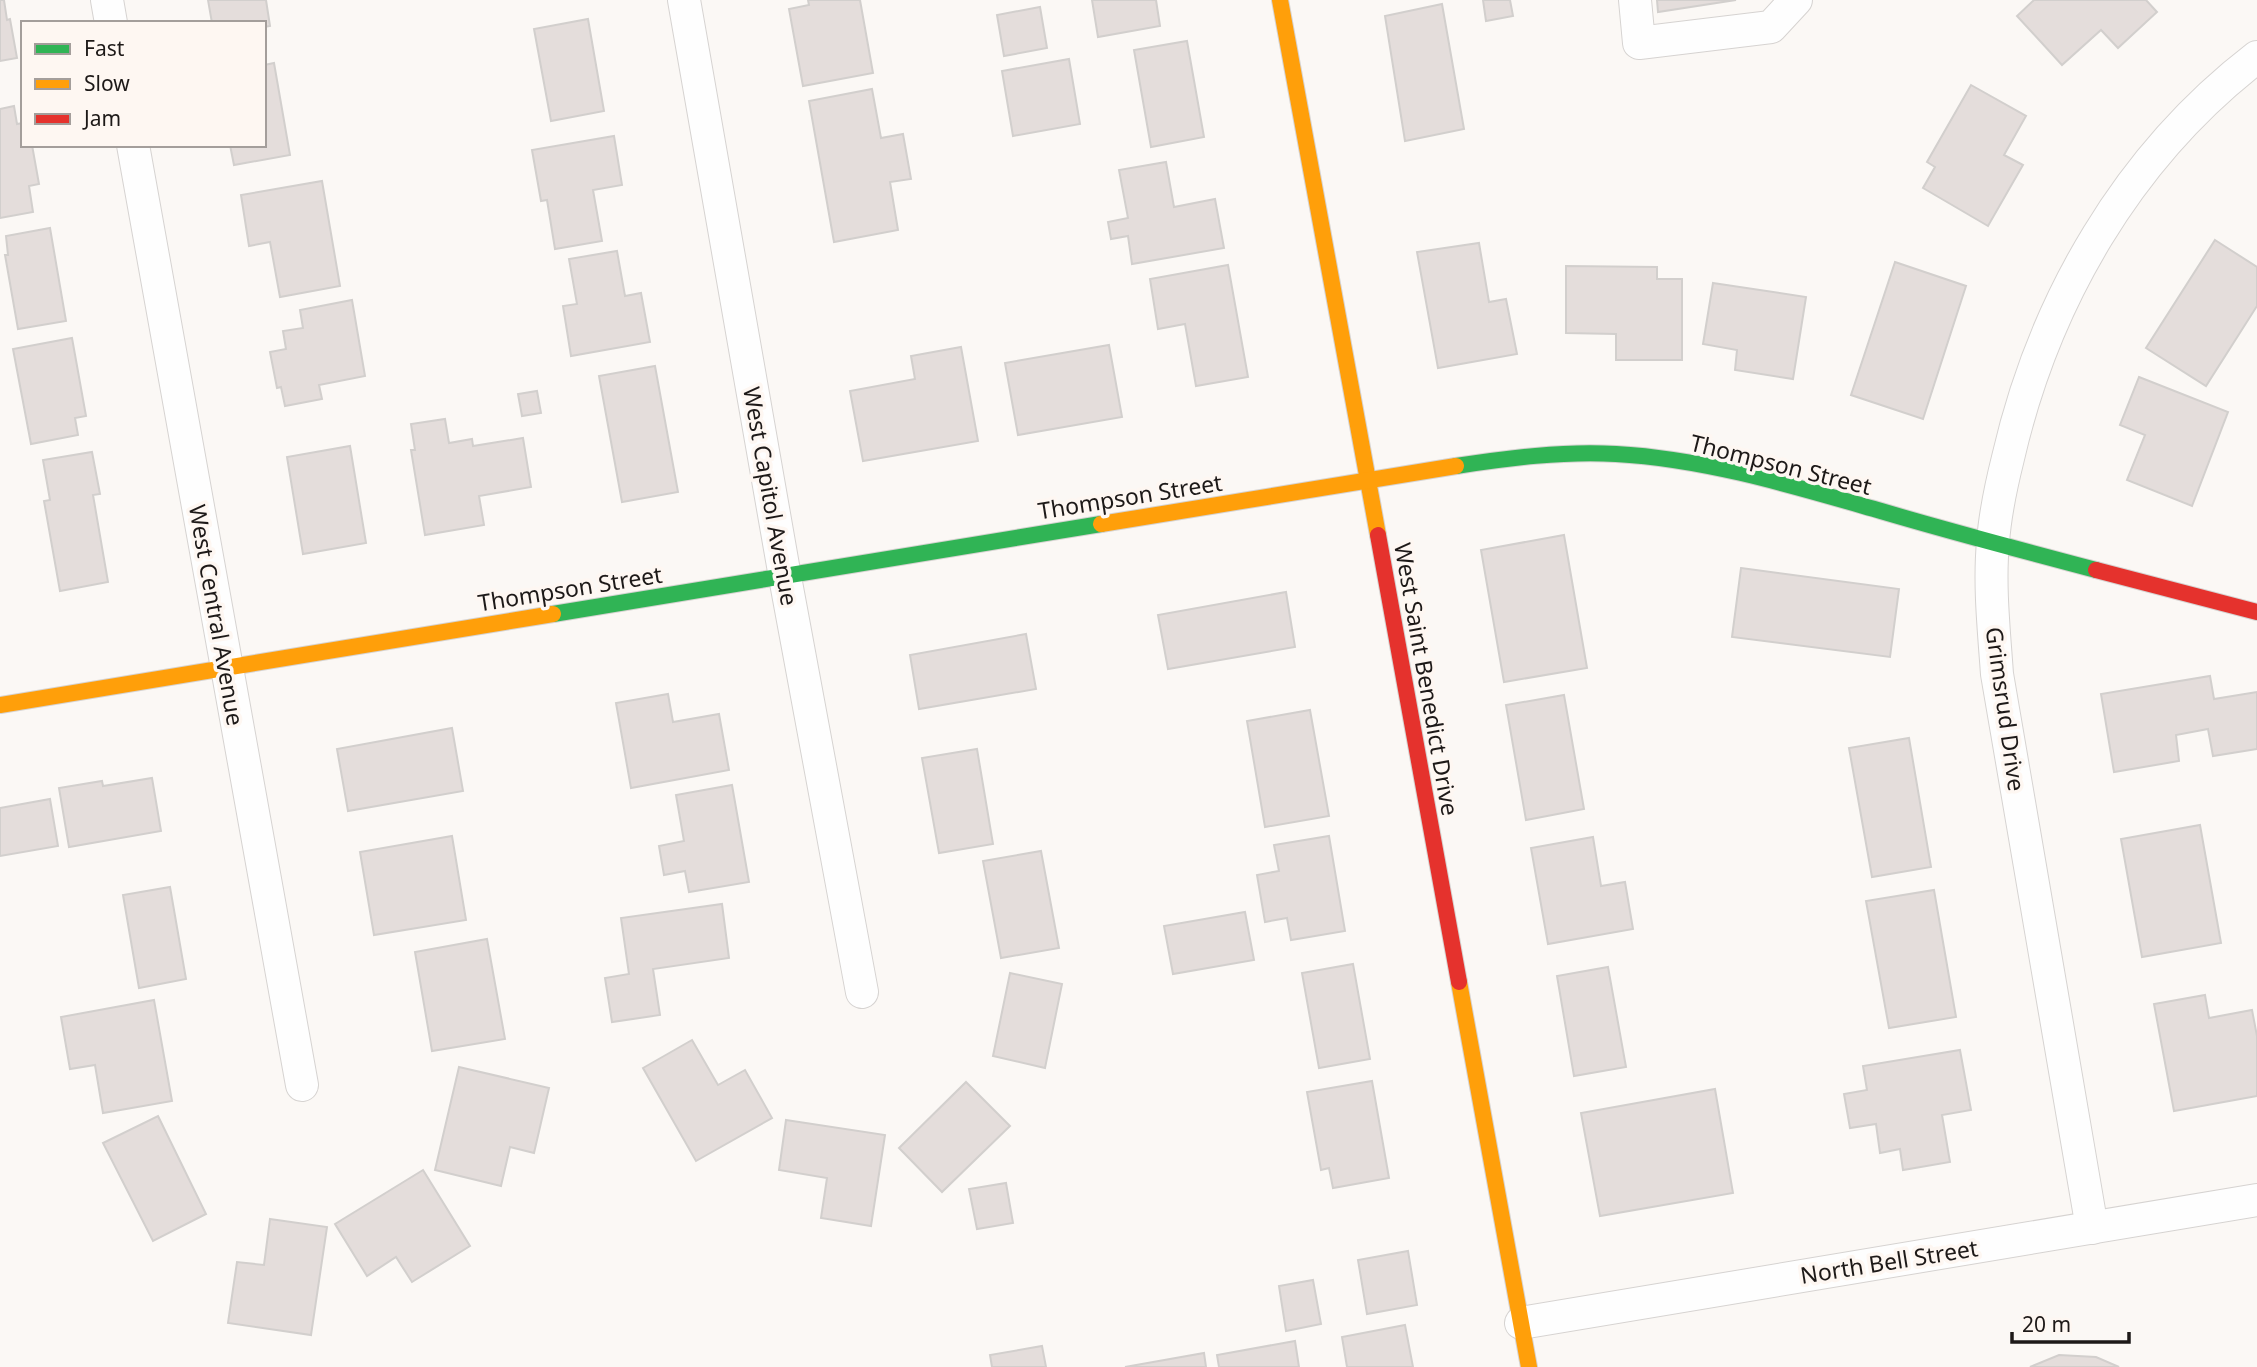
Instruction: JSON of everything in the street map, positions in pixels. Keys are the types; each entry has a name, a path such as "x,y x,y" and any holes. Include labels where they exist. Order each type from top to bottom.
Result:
{"street":[{"path":"107,0 111,21"},
{"name":"West Capitol Avenue","path":"684,0 785,577 862,992"},
{"name":"West Saint Benedict Drive","path":"1280,0 1529,1367"},
{"path":"1635,0 1639,43 1770,14 1796,0"},
{"name":"Grimsrud Drive","path":"2092,1228 1997,674 1992,542 2016,421 2034,365 2079,267 2108,216 2148,162 2215,91 2257,57"},
{"name":"West Central Avenue","path":"133,147 302,1085"},
{"name":"Thompson Street","path":"0,705 1367,480 1491,460 1555,454 1615,454 1743,473 2237,608 2257,611"},
{"name":"North Bell Street","path":"1521,1322 2257,1200"}],"building":[{"path":"0,0 4,0 7,20 10,19 17,58 0,61"},
{"path":"208,0 266,0 270,26 266,27 266,21 212,21"},
{"path":"808,0 860,0 873,73 803,86 789,9 809,5"},
{"path":"1092,0 1156,0 1160,26 1098,37"},
{"path":"1483,0 1510,0 1513,16 1486,21"},
{"path":"1657,0 1736,0 1658,12"},
{"path":"2034,0 2146,0 2157,12 2118,48 2101,30 2062,65 2017,16"},
{"path":"1442,4 1464,129 1405,141 1385,16"},
{"path":"1040,7 1047,48 1004,56 997,15"},
{"path":"588,19 604,111 551,121 534,29"},
{"path":"1187,41 1204,137 1151,147 1134,50"},
{"path":"1069,59 1080,124 1013,136 1002,71"},
{"path":"274,63 290,155 234,165 230,147 266,147 266,65"},
{"path":"1971,85 2026,116 2004,155 2023,165 1988,226 1923,188 1935,167 1927,162"},
{"path":"872,89 881,138 903,134 911,179 890,182 898,230 834,242 809,101"},
{"path":"14,106 17,124 21,123 21,147 32,147 39,184 29,186 33,212 0,218 0,109"},
{"path":"614,136 622,185 593,190 602,241 555,249 547,200 541,201 532,150"},
{"path":"1166,162 1174,207 1215,199 1224,248 1132,264 1128,236 1111,239 1108,222 1128,218 1119,170"},
{"path":"322,181 340,286 280,297 270,242 249,246 241,195"},
{"path":"50,228 66,321 18,329 5,255 8,255 6,236"},
{"path":"2215,240 2257,267 2257,306 2206,386 2146,348"},
{"path":"1479,243 1489,302 1506,299 1517,354 1438,368 1417,252"},
{"path":"617,251 625,296 641,293 650,342 571,356 563,306 577,304 569,259"},
{"path":"1895,262 1966,286 1923,419 1851,395"},
{"path":"1228,265 1248,377 1196,386 1185,324 1158,329 1150,279"},
{"path":"1566,266 1657,267 1657,279 1682,279 1682,360 1616,360 1616,334 1566,333"},
{"path":"1713,283 1806,297 1793,379 1735,370 1737,350 1703,344"},
{"path":"352,300 365,376 319,385 322,399 285,406 281,387 277,388 270,352 286,349 283,331 303,328 300,310"},
{"path":"72,338 86,416 75,418 78,435 31,444 13,349"},
{"path":"1109,345 1122,417 1018,435 1005,363"},
{"path":"961,347 978,441 863,461 850,391 915,379 911,356"},
{"path":"655,366 678,492 622,502 599,376"},
{"path":"2139,377 2228,412 2192,506 2127,480 2145,435 2120,425"},
{"path":"537,391 541,413 522,416 518,394"},
{"path":"445,419 449,443 472,439 473,446 523,438 531,487 479,496 484,525 425,535 411,450 415,450 411,424"},
{"path":"350,446 366,543 303,554 287,457"},
{"path":"92,452 100,494 93,495 108,582 60,591 44,501 50,500 43,460"},
{"path":"1564,535 1587,668 1504,682 1481,550"},
{"path":"1741,568 1899,589 1890,657 1732,637"},
{"path":"1286,592 1295,647 1168,669 1158,615"},
{"path":"1026,634 1036,689 919,709 910,655"},
{"path":"2210,676 2214,699 2257,692 2257,749 2213,756 2208,729 2176,735 2179,761 2114,772 2101,694"},
{"path":"668,694 673,722 719,714 729,770 631,788 616,703"},
{"path":"1564,695 1584,809 1526,820 1506,705"},
{"path":"1310,710 1329,816 1265,827 1247,721"},
{"path":"452,728 463,791 348,811 337,749"},
{"path":"1909,738 1931,867 1872,877 1849,748"},
{"path":"977,749 993,844 939,853 922,758"},
{"path":"152,778 161,831 69,847 59,788 102,781 103,786"},
{"path":"732,785 749,882 689,892 685,871 664,875 659,846 684,841 676,795"},
{"path":"50,799 58,846 0,856 0,808"},
{"path":"2200,825 2221,943 2142,957 2121,839"},
{"path":"452,836 466,920 374,935 360,852"},
{"path":"1329,836 1345,931 1291,940 1287,918 1265,922 1257,875 1279,871 1274,845"},
{"path":"1593,837 1601,886 1625,882 1633,929 1548,944 1531,848"},
{"path":"1041,851 1059,948 1001,958 983,861"},
{"path":"170,887 186,979 139,988 123,895"},
{"path":"1934,890 1956,1017 1889,1028 1866,901"},
{"path":"722,904 729,958 653,969 660,1015 612,1022 605,978 629,974 621,918"},
{"path":"1245,912 1254,960 1173,974 1164,926"},
{"path":"487,939 505,1039 432,1051 415,952"},
{"path":"1353,964 1370,1059 1319,1068 1302,973"},
{"path":"1608,967 1626,1067 1574,1076 1557,976"},
{"path":"1010,973 1062,984 1045,1068 993,1056"},
{"path":"2205,995 2209,1018 2252,1010 2257,1036 2257,1096 2174,1111 2154,1004"},
{"path":"154,1000 172,1101 103,1113 95,1065 70,1069 61,1017"},
{"path":"692,1040 718,1085 745,1070 772,1118 696,1161 643,1068"},
{"path":"1960,1050 1971,1110 1942,1115 1950,1162 1903,1170 1900,1149 1880,1153 1876,1124 1850,1128 1844,1094 1867,1090 1863,1066"},
{"path":"459,1067 549,1088 534,1153 510,1147 501,1186 435,1170"},
{"path":"1372,1081 1389,1178 1333,1188 1329,1168 1321,1170 1307,1092"},
{"path":"966,1082 1010,1126 942,1192 899,1148"},
{"path":"1715,1089 1733,1193 1600,1216 1581,1113"},
{"path":"158,1116 206,1214 153,1241 103,1143"},
{"path":"786,1120 885,1135 871,1226 821,1218 827,1178 779,1170"},
{"path":"423,1170 470,1246 412,1282 396,1257 367,1276 335,1224"},
{"path":"1006,1183 1013,1223 977,1229 969,1189"},
{"path":"270,1219 327,1227 311,1335 228,1323 237,1262 264,1265"},
{"path":"1408,1251 1417,1305 1367,1314 1358,1260"},
{"path":"1313,1280 1321,1324 1286,1331 1279,1286"},
{"path":"1405,1325 1413,1367 1347,1367 1342,1337"},
{"path":"1295,1341 1299,1367 1219,1367 1217,1355"},
{"path":"1042,1346 1046,1367 992,1367 990,1355"},
{"path":"1204,1353 1206,1367 1125,1367"},
{"path":"2059,1355 2096,1357 2119,1367 2030,1367"}],"traffic: fast":[{"path":"1456,466 1576,453 1616,454 1683,462 1783,483 2096,570"},
{"path":"553,614 1101,524"}],"traffic: slow":[{"path":"1280,0 1378,535"},
{"path":"1101,524 1456,466"},
{"path":"0,705 553,614"},
{"path":"1459,982 1529,1367"}],"traffic: jam":[{"path":"1378,535 1459,982"},
{"path":"2096,570 2257,612"}]}
